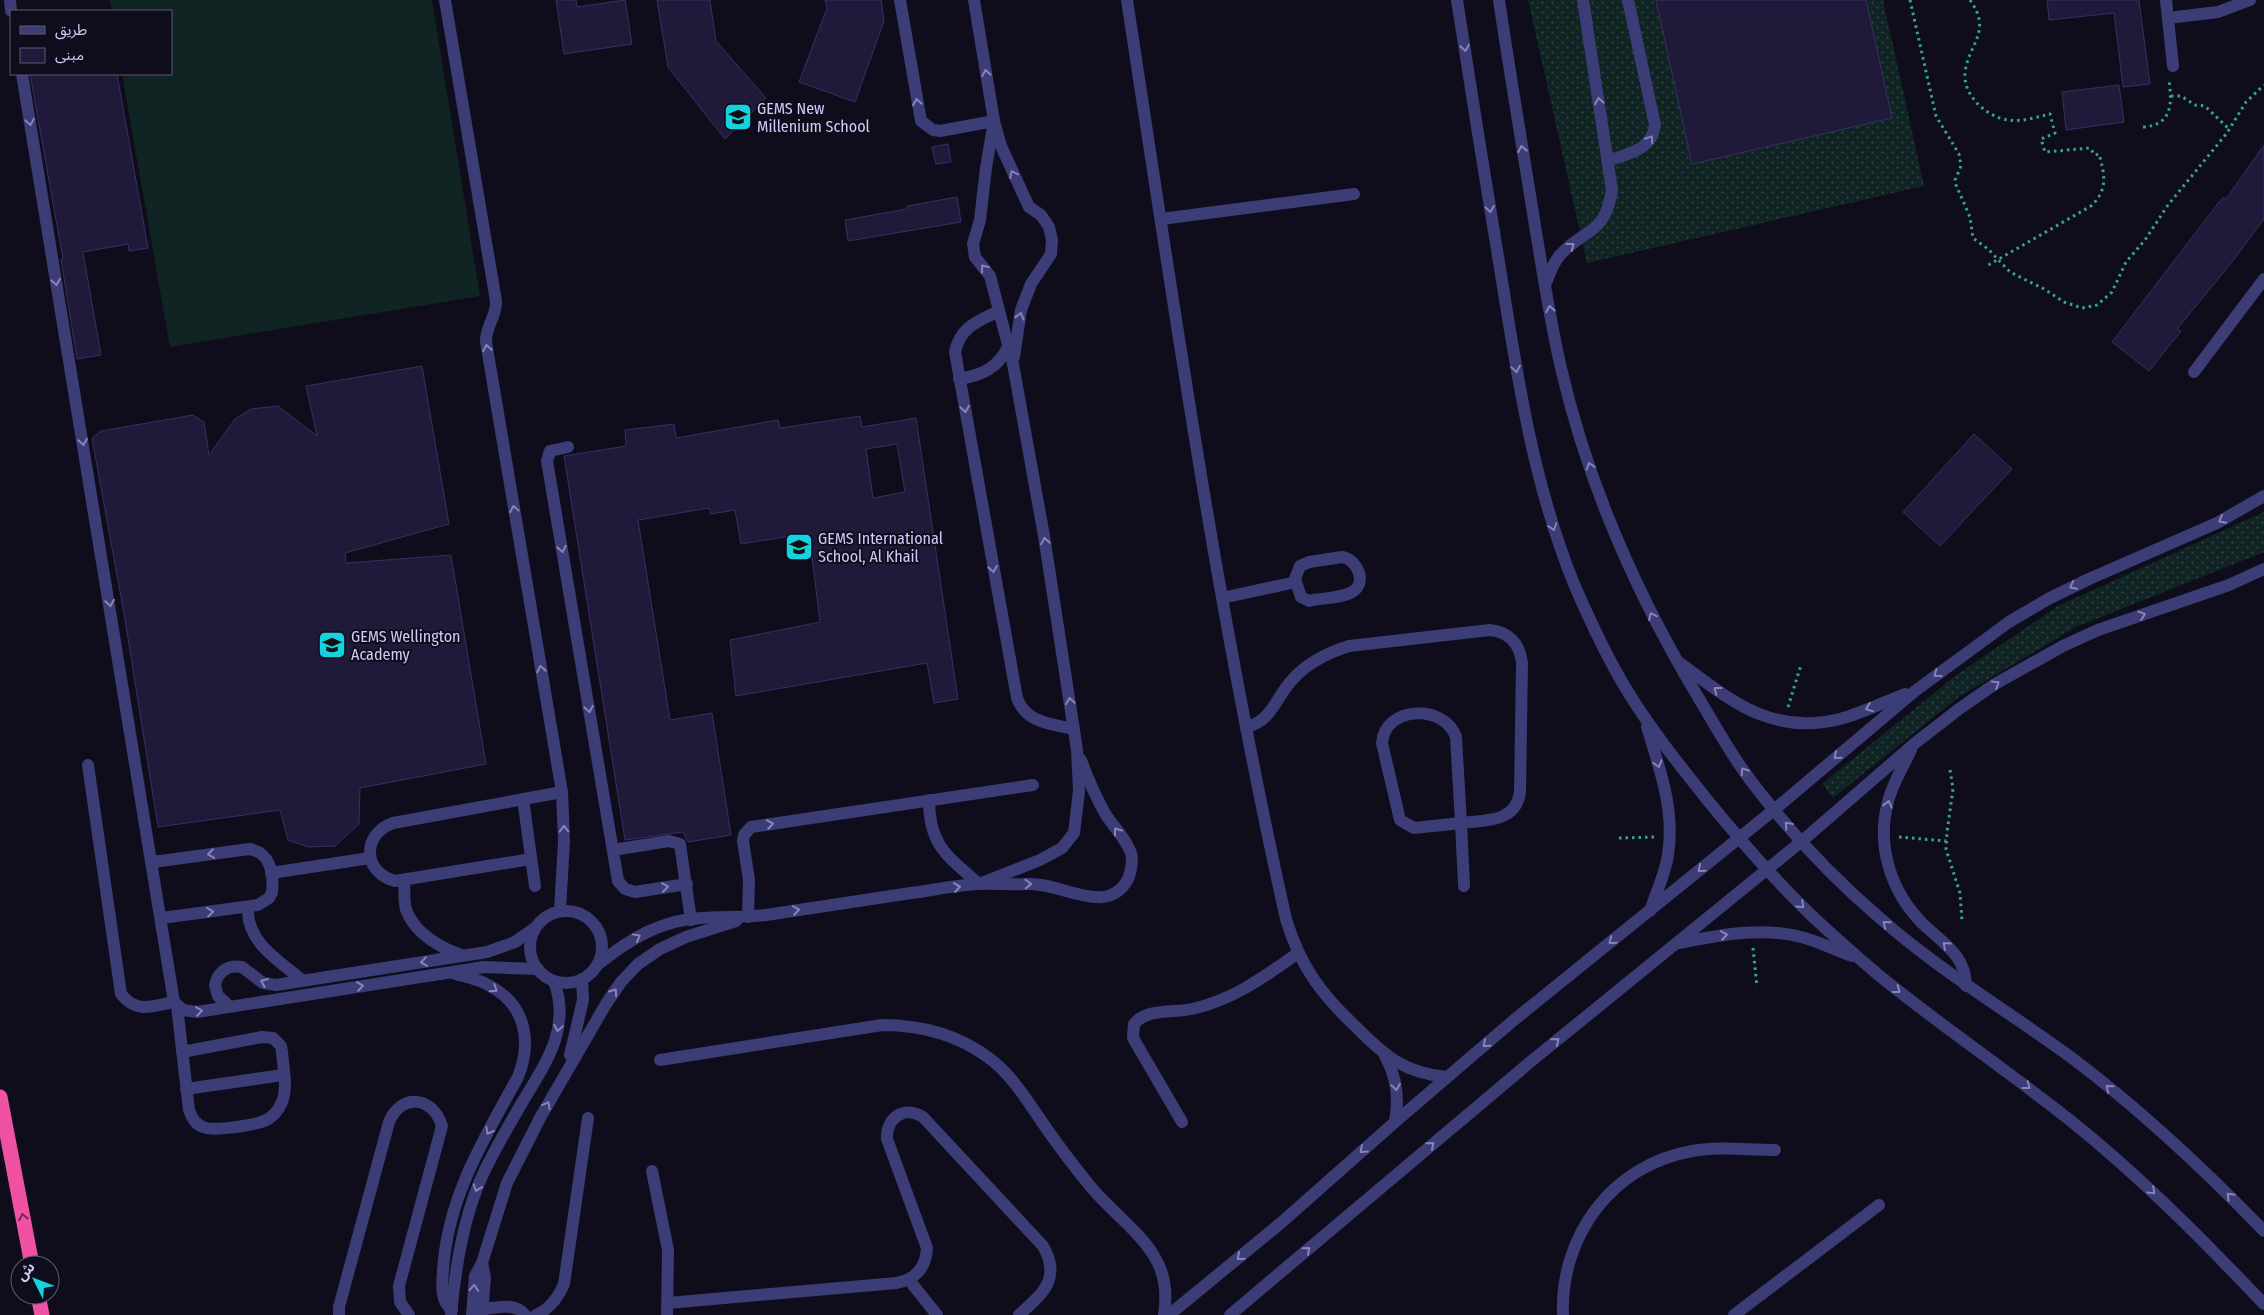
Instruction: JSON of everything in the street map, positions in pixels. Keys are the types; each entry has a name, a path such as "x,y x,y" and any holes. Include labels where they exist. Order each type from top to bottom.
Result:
{"highway":[{"path":"0,1097 30,1255"}],"street":[{"path":"445,0 496,301 495,313 487,332 486,342 562,792 564,841 560,911"},
{"path":"900,0 921,121 932,130 940,131 994,121"},
{"path":"974,0 994,121 1001,146 1030,207 1041,215 1049,227 1052,240 1051,254 1031,284 1021,310 1013,364"},
{"path":"1126,0 1222,598 1246,727 1286,919 1306,969 1327,999 1383,1054 1413,1071 1447,1076"},
{"path":"1457,0 1516,370 1533,456 1556,535 1574,582 1612,665 1644,717 1682,768 1766,870 1820,924 1890,984 2008,1071 2076,1125 2141,1181 2204,1240 2264,1304"},
{"path":"1499,0 1545,286 1561,369 1588,463 1604,507 1641,594 1675,659 1749,779 1802,841 1883,922 1966,986 2071,1058 2109,1087 2197,1163 2264,1231"},
{"path":"1545,286 1553,265 1559,256 1589,233 1606,213 1612,190 1583,0"},
{"path":"1608,161 1646,145 1651,139 1655,125 1628,0"},
{"path":"2166,0 2173,66"},
{"path":"2168,18 2218,12 2250,0"},
{"path":"22,75 153,862 171,993 176,1004 186,1089 192,1118 197,1124 205,1128 254,1124 276,1113 282,1102 285,1089 281,1046 273,1038 268,1036 182,1052"},
{"path":"979,884 1040,860 1062,848 1074,833 1079,791 1074,728 1044,536 1013,364 990,276 976,257 973,244 980,220 994,121"},
{"path":"1161,219 1354,194"},
{"path":"2194,372 2264,278"},
{"path":"999,311 972,324 960,336 955,352 1016,698 1023,711 1034,719 1074,728"},
{"path":"959,379 986,372 999,362 1008,347"},
{"path":"568,447 550,451 547,460 618,881 625,889 634,892 687,884"},
{"path":"1169,1315 1282,1222 1447,1076 1775,809 1915,691 2009,622 2048,599 2217,523 2264,496"},
{"path":"1342,557 1354,562 1360,578 1358,587 1351,593 1309,601 1301,597 1296,582 1297,570 1304,564 1342,557"},
{"path":"1230,1315 1522,1069 1802,841 1914,744 1959,709 1995,684 2063,646 2098,630 2229,585 2264,569"},
{"path":"1222,598 1296,582"},
{"path":"1246,727 1255,725 1270,714 1282,692 1304,668 1333,651 1349,646 1481,630 1498,630 1513,639 1521,654 1519,800 1516,807 1505,817 1461,822 1414,828 1400,820 1382,743 1386,727 1392,721 1406,715 1431,715 1444,719 1454,729 1456,737 1461,822 1464,886"},
{"path":"1675,659 1739,706 1755,714 1784,722 1806,724 1842,718 1915,691"},
{"path":"1644,717 1667,793 1671,816 1668,857 1650,910"},
{"path":"1914,744 1888,801 1884,836 1886,855 1898,892 1922,922 1958,955 1965,970 1966,986"},
{"path":"535,928 531,938 532,960 538,969 554,980 568,982 582,979 621,946 654,928 671,923 748,917 979,884 1043,884 1086,898 1110,895 1128,879 1131,855 1127,843 1106,814 1094,793 1077,750"},
{"path":"88,765 121,994 128,1002 137,1007 176,1004 190,1012 448,972 502,966 538,969"},
{"path":"748,917 749,880 743,841 751,827 1034,785"},
{"path":"532,859 404,881 386,879 379,874 370,858 372,840 384,826 562,792"},
{"path":"523,799 536,886"},
{"path":"929,800 932,833 937,843 944,854 979,884"},
{"path":"613,850 673,840 680,844 691,920"},
{"path":"153,862 249,849 262,852 270,863 272,886 268,898 258,906 162,918"},
{"path":"271,873 370,858"},
{"path":"404,881 406,912 415,924 437,944 464,956"},
{"path":"248,907 249,922 259,943 302,980"},
{"path":"229,1006 218,996 215,985 221,972 227,968 242,967 258,980 270,986 464,956 501,948 515,942 535,928 546,917 560,911 580,913 596,926 602,945 597,965"},
{"path":"526,1315 522,1310 514,1307 479,1313 485,1277 482,1263 507,1183 562,1079 606,1004 621,982 638,964 660,949 686,937 748,917"},
{"path":"1676,944 1752,932 1782,933 1804,938 1859,958"},
{"path":"1182,1122 1133,1038 1134,1024 1145,1014 1192,1009 1229,997 1247,988 1298,953"},
{"path":"448,972 485,983 505,996 516,1010 523,1026 526,1043 525,1061 466,1176 448,1227 444,1252 443,1284 445,1303 451,1312"},
{"path":"562,1079 573,1046 580,1016 584,989 582,979"},
{"path":"451,1312 459,1255 467,1218 479,1183 492,1155 553,1049 560,1015 560,996 554,980"},
{"path":"660,1060 882,1025 905,1025 928,1029 970,1045 1007,1073 1090,1186 1149,1248 1164,1280 1164,1315"},
{"path":"1383,1054 1392,1070 1397,1086 1398,1104 1395,1122"},
{"path":"186,1089 283,1075"},
{"path":"339,1315 339,1307 392,1113 399,1106 417,1101 434,1109 442,1126 399,1286 400,1302 409,1315"},
{"path":"652,1171 668,1250 667,1309 896,1283 909,1280 921,1270 927,1256 927,1248 887,1139 887,1132 892,1120 904,1112 911,1112 923,1117 1043,1246 1048,1254 1050,1274 1048,1284 1043,1293 1019,1315"},
{"path":"536,1315 555,1301 564,1284 588,1118"},
{"path":"1562,1315 1563,1286 1575,1243 1585,1223 1598,1206 1630,1176 1650,1165 1692,1151 1713,1149 1775,1150"},
{"path":"1734,1315 1879,1205"},
{"path":"909,1280 937,1315"}],"path":[{"path":"1910,0 1936,116 1959,154 1961,166 1955,180 1956,186 1970,217 1972,234 1976,242 1988,249 2016,276 2044,289 2072,306 2082,308 2097,305 2108,298 2126,262 2145,240 2192,173 2230,129 2243,106 2264,85"},
{"path":"1970,0 1976,10 1980,27 1976,45 1969,58 1965,74 1967,87 1972,96 1986,112 2009,120 2025,120 2050,114 2055,134 2041,139 2044,152 2090,148 2095,155 2099,154 2105,178 2101,195 2091,206 1984,267"},
{"path":"2143,127 2155,125 2166,116 2172,103 2168,67 2173,66"},
{"path":"2171,96 2184,97 2195,105 2205,106 2230,129"},
{"path":"1784,722 1801,665"},
{"path":"1950,770 1953,789 1946,841 1950,864 1960,893 1962,921"},
{"path":"1884,836 1946,841"},
{"path":"1619,838 1670,837"},
{"path":"1752,932 1757,987"}],"green space":[{"path":"110,0 432,0 480,296 170,347 122,75 172,75 172,10 112,10"},
{"path":"1528,0 1883,0 1924,186 1587,263"},
{"path":"2264,512 2264,552 2076,627 1960,696 1833,798 1822,784 1955,676 2058,606"}],"building":[{"path":"556,0 576,0 577,7 625,0 632,44 564,54"},
{"path":"657,0 710,0 716,41 766,98 725,139 668,67"},
{"path":"825,0 881,0 884,21 855,102 799,82 827,8"},
{"path":"1656,0 1866,0 1892,118 1692,164"},
{"path":"2047,0 2139,0 2150,84 2123,87 2114,13 2049,20"},
{"path":"30,75 117,75 148,248 129,251 128,244 83,252 101,355 77,359 61,259 63,259"},
{"path":"2119,85 2124,122 2066,130 2062,92"},
{"path":"948,144 951,162 936,164 932,147"},
{"path":"2264,145 2264,219 2232,262 2177,329 2181,331 2149,371 2112,342 2223,197 2226,199"},
{"path":"957,197 961,222 848,241 845,220 907,209 907,206"},
{"path":"422,366 449,524 345,553 346,563 451,555 486,764 360,788 359,824 335,846 308,847 288,840 280,810 158,827 125,619 92,438 101,431 193,415 204,422 209,455 235,419 251,409 278,406 317,436 306,386"},
{"path":"860,416 862,427 916,418 958,699 934,703 927,663 736,696 730,640 820,622 809,533 741,544 735,510 711,514 709,508 638,520 670,720 712,713 731,835 688,842 683,832 625,840 564,456 626,446 625,430 674,424 676,438 778,420 780,428","holes":["897,444 905,492 873,498 866,449"]},
{"path":"1974,434 2012,469 1940,546 1903,512"}],"place":[{"name":"GEMS New Millenium School","path":"738,117"},
{"name":"GEMS International School, Al Khail","path":"799,547"},
{"name":"GEMS Wellington Academy","path":"332,645"}]}
